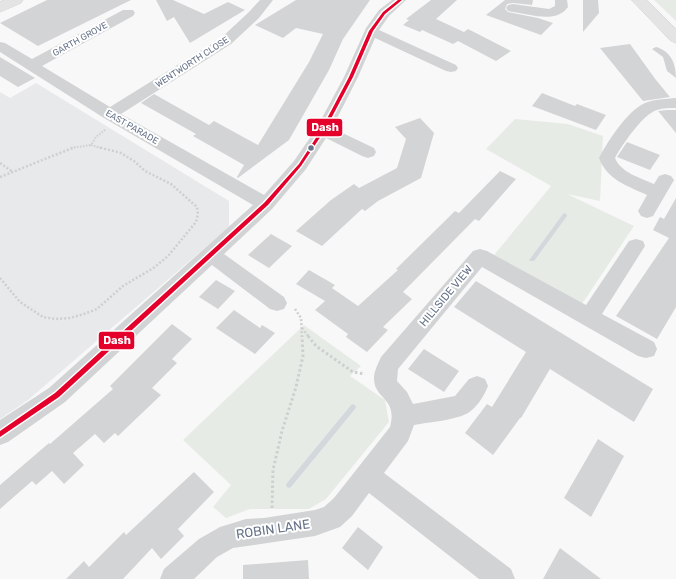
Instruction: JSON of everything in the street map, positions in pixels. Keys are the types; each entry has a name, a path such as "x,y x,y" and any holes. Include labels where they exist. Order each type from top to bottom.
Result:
{"street":[{"path":"0,8 16,0"},
{"name":"WENTWORTH CLOSE","path":"115,117 226,42 267,0"},
{"path":"0,434 56,395 212,255 266,204 300,165 323,130 351,77 371,31 384,13 400,0"},
{"path":"513,8 549,13 557,11 561,7 561,0"},
{"path":"639,0 676,38"},
{"name":"GARTH GROVE","path":"32,66 128,13"},
{"path":"371,31 451,68"},
{"name":"EAST PARADE","path":"0,46 115,117 266,204"},
{"path":"647,211 661,186 616,173 608,164 607,158 643,110 652,106 676,103"},
{"path":"323,130 368,152"},
{"path":"589,317 636,246"},
{"path":"212,255 278,303"},
{"name":"HILLSIDE VIEW","path":"385,377 389,364 480,256 646,349"},
{"path":"385,377 389,389 398,396 403,410 404,424 400,433 368,476 496,577"},
{"path":"404,416 458,406 464,403 477,386"},
{"name":"ROBIN LANE","path":"174,579 208,548 229,536 246,532 271,530 315,523 331,518 344,507 368,476"}],"lane":[{"path":"656,49 669,58 672,64 671,71 676,76"}],"path":[{"path":"91,145 96,137 115,117"},
{"path":"0,177 73,147 91,145 121,153 134,161 144,171 171,184 197,207 198,214 196,222 168,256 155,267 122,286 97,309 70,318 55,319 43,317 20,302 0,278"},
{"path":"0,163 13,172"},
{"path":"271,530 273,470 282,431 296,387 303,356 301,318 297,311 285,302 278,303"},
{"path":"302,327 316,346 353,372 385,377"}],"shaded area":[{"path":"654,0 676,0 676,21"},
{"path":"36,83 229,201 229,227 28,400 0,419 0,92 10,98"},
{"path":"515,119 568,124 603,136 600,201 567,194 634,226 582,304 494,255 551,186 486,149"},
{"path":"304,325 361,366 350,376 385,400 389,422 326,499 309,509 250,509 226,518 213,507 231,485 183,440"}],"building":[{"path":"47,0 131,0 38,46 0,23"},
{"path":"156,0 173,0 204,14 228,2 245,10 190,43 174,17 167,21"},
{"path":"296,0 370,0 343,39 329,70 289,140 238,178 237,177 244,165 193,136 196,134 141,103 154,94 209,125 214,121 258,145 309,62 323,34 296,28 283,38 255,25"},
{"path":"431,0 457,0 436,19 464,32 468,29 511,51 496,61 458,41 453,44 422,30 420,32 403,25 409,20 406,19"},
{"path":"505,0 533,0 532,5 513,3 507,4 505,9 508,12 538,18 553,23 541,35 486,15"},
{"path":"583,0 598,0 599,13 583,32"},
{"path":"630,44 670,97 643,101 600,48"},
{"path":"0,57 35,78 18,87 0,76"},
{"path":"542,93 575,106 577,104 606,115 596,130 532,106"},
{"path":"676,110 676,133 658,111"},
{"path":"420,118 434,133 421,178 378,201 365,211 362,209 322,246 296,231 331,200 354,184 359,188 397,168 406,139 395,127"},
{"path":"627,142 660,155 650,170 617,157"},
{"path":"500,171 516,179 479,221 475,219 403,292 412,299 383,327 388,330 367,352 346,337 348,334 315,310 325,301 296,284 309,270 335,285 332,288 358,306 398,270 396,269 455,211 459,213"},
{"path":"676,198 676,307 657,339 616,316 669,238 653,230 660,217 664,219"},
{"path":"271,234 292,246 269,268 248,255"},
{"path":"216,280 235,291 218,309 199,297"},
{"path":"476,281 653,389 634,422 550,369 521,418 493,455 465,433 487,404 492,407 526,352 454,307"},
{"path":"234,310 260,328 262,325 275,333 255,354 216,328"},
{"path":"172,324 192,339 172,359 177,363 152,388 161,395 118,436 115,433 104,443 95,434 73,453 84,465 64,484 52,471 36,485 32,481 0,509 0,485 113,389 110,386"},
{"path":"424,349 459,371 444,392 408,369"},
{"path":"598,439 624,456 591,517 564,498"},
{"path":"194,472 214,492 178,529 184,536 161,559 152,548 123,579 66,579 84,561 89,567 124,532 126,535"},
{"path":"358,527 383,547 368,570 342,548"},
{"path":"560,548 601,579 543,579"},
{"path":"308,560 309,579 243,579 243,565"}],"waterway":[{"path":"532,260 565,215"},
{"path":"289,485 353,407"}],"transit line":[{"name":"Dash","path":"0,434 57,395 266,204 300,165 323,130 351,77 371,31 384,13 400,0"}]}
